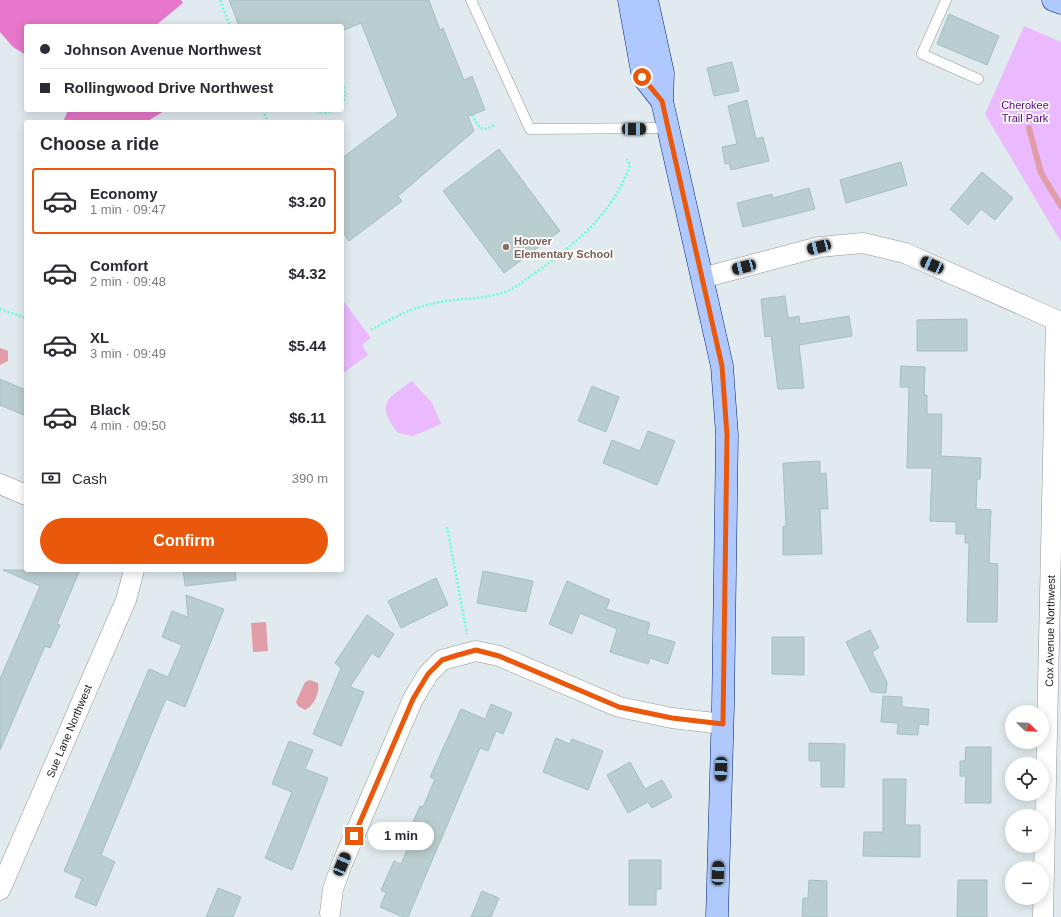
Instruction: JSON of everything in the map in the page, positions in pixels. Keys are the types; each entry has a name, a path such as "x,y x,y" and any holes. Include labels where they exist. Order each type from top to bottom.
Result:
{"street":[{"path":"629,0 642,77 662,101"},
{"path":"647,0 663,73 662,101 722,366 727,435 723,724 717,917"},
{"path":"1053,0 1061,3"},
{"name":"Cox Avenue Northwest","path":"702,278 819,247 863,243 905,253 1056,320 1043,917"},
{"path":"0,484 24,494"},
{"name":"Sue Lane Northwest","path":"0,890 126,600 133,572"},
{"path":"326,916 333,889 342,864 413,699 428,674 442,660 476,650 499,656 619,707 672,718 723,724"}],"lane":[{"path":"471,0 530,129 668,128"},
{"path":"946,0 922,54 978,79"}],"path":[{"path":"220,0 229,24"},
{"path":"344,87 344,98"},
{"path":"472,115 480,128 485,129 495,125"},
{"path":"371,330 404,312 417,307 488,296 514,288 590,230 626,177 630,165 627,159"},
{"path":"0,309 24,317"},
{"path":"447,527 467,628 469,652"}],"green space":[{"name":"Cherokee Trail Park","path":"1024,26 1061,42 1061,242 985,114"},
{"path":"344,302 371,338 362,345 368,355 344,373"},
{"path":"412,381 432,403 441,424 413,436 398,433 387,415 386,408 387,402 391,397"}],"shaded area":[{"path":"0,0 181,0 183,3 157,24 24,24 24,54 13,47 0,32"},
{"path":"67,112 163,112 149,120 64,120"},
{"path":"0,348 8,351 8,361 0,365"},
{"path":"266,622 268,651 253,652 251,623"},
{"path":"310,680 318,683 318,690 314,702 305,710 298,706 296,702 305,682"}],"building":[{"path":"229,0 429,0 440,30 443,28 464,80 472,76 485,110 468,116 474,131 398,196 402,201 349,241 344,234 344,156 398,116 361,23 344,30 344,24 238,24"},
{"path":"949,14 999,36 987,65 937,44"},
{"path":"732,62 739,91 714,96 707,68"},
{"path":"747,100 756,139 763,137 769,161 731,170 729,163 725,164 722,147 737,144 728,106"},
{"path":"499,149 560,231 504,273 443,191"},
{"path":"901,162 907,185 846,203 840,180"},
{"path":"982,172 1013,198 995,220 981,209 968,225 950,209"},
{"path":"809,188 815,209 743,227 737,203 772,194 773,198"},
{"path":"785,296 788,318 799,316 800,324 849,316 852,336 799,345 804,388 778,389 771,336 765,337 761,299"},
{"path":"967,319 967,351 917,351 917,320"},
{"path":"901,366 925,367 924,395 927,395 927,414 942,414 941,456 981,458 980,479 977,479 976,509 991,510 989,563 998,564 997,622 967,622 969,543 965,543 965,534 956,534 956,522 930,521 932,468 907,468 909,387 900,387"},
{"path":"0,379 24,389 24,415 0,405"},
{"path":"592,386 619,397 606,432 578,421"},
{"path":"648,431 675,441 657,485 603,463 612,440 640,451"},
{"path":"820,461 820,474 826,473 828,509 820,509 822,554 783,555 783,527 786,526 783,463"},
{"path":"3,570 24,570 24,572 79,572 57,624 60,625 50,648 45,646 0,750 0,679 40,586"},
{"path":"483,571 533,581 526,612 477,603"},
{"path":"183,572 235,572 236,580 185,586"},
{"path":"436,578 448,605 401,628 388,601"},
{"path":"567,581 610,600 606,609 650,623 647,634 675,642 668,664 650,658 648,664 610,652 617,629 580,613 572,634 549,624"},
{"path":"186,595 224,609 185,707 166,699 101,855 115,862 96,906 75,897 82,879 64,871 149,669 168,677 182,645 162,637 172,611 188,617"},
{"path":"367,615 394,634 379,658 372,653 350,687 364,692 341,746 313,734 341,668 335,663"},
{"path":"870,630 879,648 872,652 887,682 886,693 871,692 846,642"},
{"path":"772,637 804,637 804,675 772,674"},
{"path":"883,696 902,697 902,707 929,709 928,725 919,724 918,735 897,734 898,723 881,722"},
{"path":"491,704 512,713 503,734 496,731 488,751 480,748 408,917 403,917 380,907 386,893 381,890 394,861 401,864 414,833 409,831 420,806 423,807 435,779 430,777 461,709 485,719"},
{"path":"556,738 570,744 572,739 603,751 588,790 543,772"},
{"path":"289,741 313,750 305,769 328,778 292,870 265,858 292,792 272,784"},
{"path":"809,743 845,744 844,787 821,787 821,761 809,761"},
{"path":"966,747 991,747 991,803 965,803 966,776 960,776 960,761 965,761"},
{"path":"630,762 645,789 662,780 672,797 652,808 648,802 628,813 607,775"},
{"path":"883,779 906,779 905,825 920,825 920,857 863,856 864,832 883,832"},
{"path":"629,860 661,860 661,889 656,889 656,905 629,905"},
{"path":"809,880 827,881 827,917 802,917 803,898 808,898"},
{"path":"958,880 987,880 987,917 957,917"},
{"path":"218,888 241,897 233,917 206,917"},
{"path":"482,891 499,898 491,917 471,917"}],"waterway":[{"path":"1029,128 1041,173 1061,206"}],"place":[{"name":"Hoover Elementary School","path":"506,247"}],"route":[{"path":"354,836 413,699 428,674 442,660 458,655 476,650 499,656 619,707 672,718 723,724 727,435 722,366 662,101 642,77"}]}
